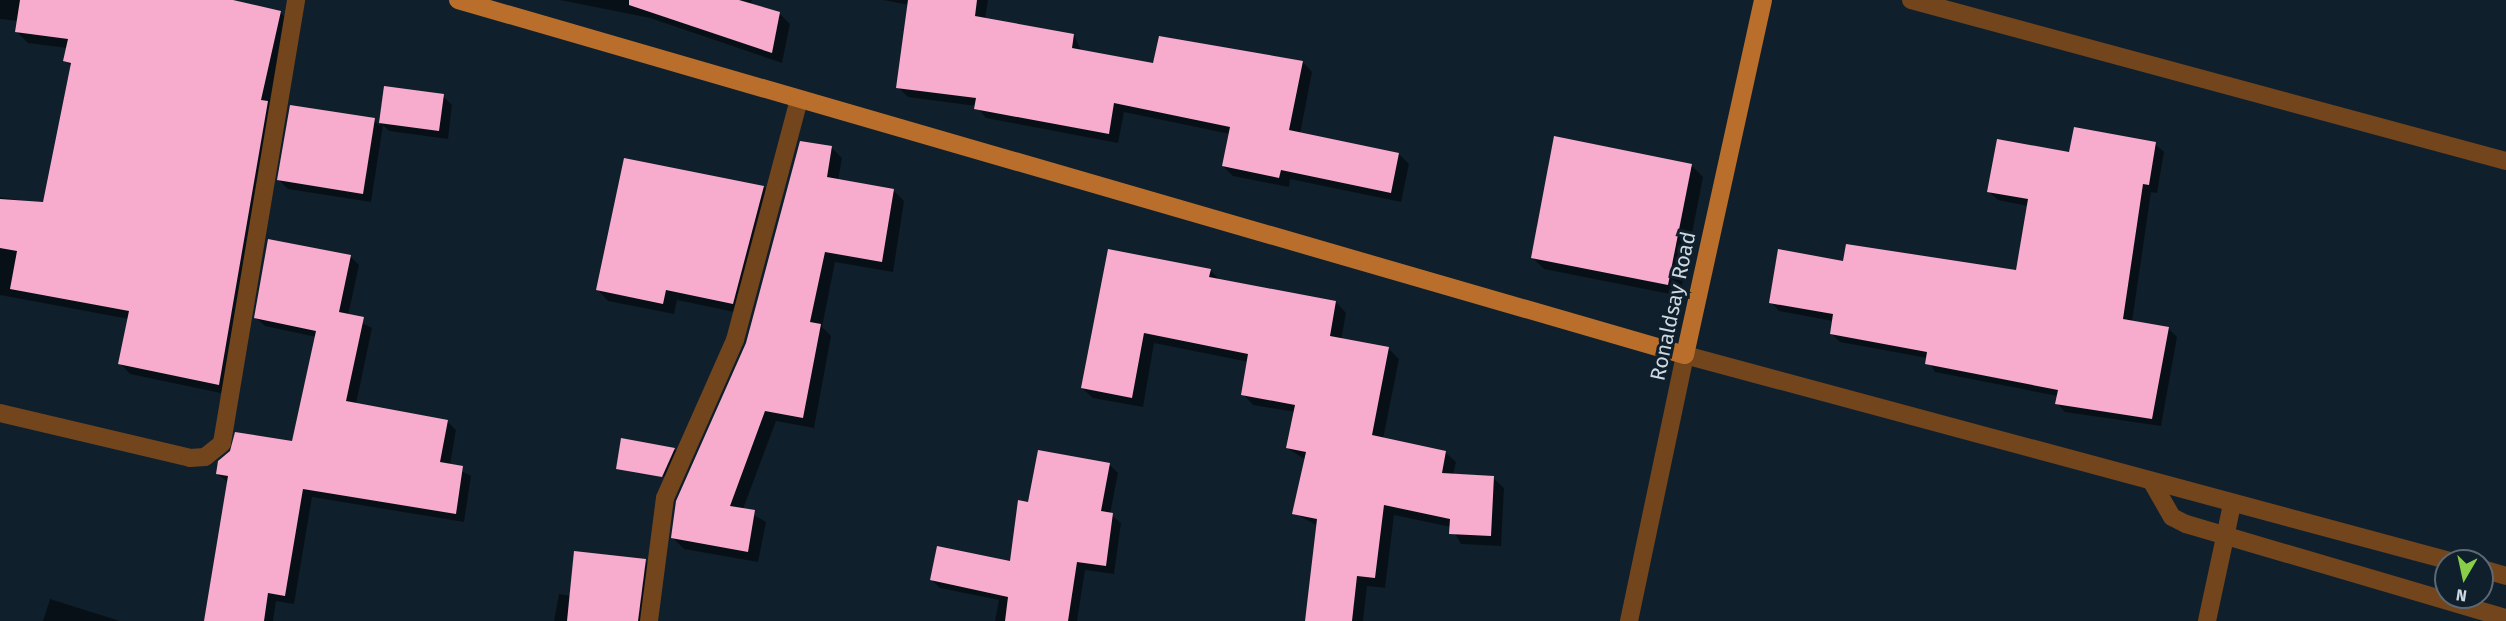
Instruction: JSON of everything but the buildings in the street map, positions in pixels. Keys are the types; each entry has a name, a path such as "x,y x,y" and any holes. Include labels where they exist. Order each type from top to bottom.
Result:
{"main road":[{"path":"458,0 502,6 799,100 1685,355"},
{"name":"Ronaldsay Road","path":"1685,355 1762,0"}],"street":[{"path":"0,413 190,458 205,457 222,443 296,0"},
{"path":"1911,0 2506,161"},
{"path":"649,621 665,498 735,340 799,100"},
{"path":"1685,355 2434,557"},
{"name":"Ronaldsay Road","path":"1629,621 1685,355"},
{"path":"2152,482 2172,516 2225,536 2506,618"},
{"path":"2207,621 2232,504"}]}
